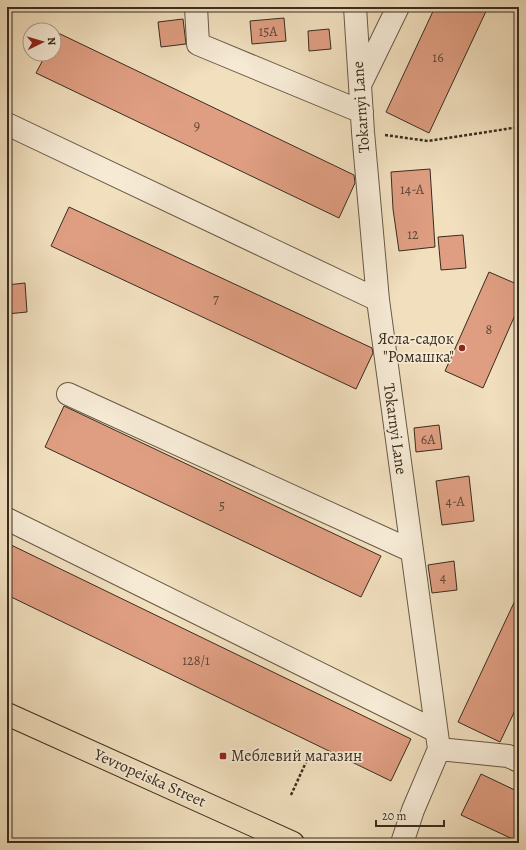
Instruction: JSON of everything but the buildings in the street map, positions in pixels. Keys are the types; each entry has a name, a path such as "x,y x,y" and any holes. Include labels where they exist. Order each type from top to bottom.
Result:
{"main road":[{"name":"Yevropeiska Street","path":"7,714 293,843"}],"street":[{"path":"196,7 198,44 362,122"},
{"name":"Tokarnyi Lane","path":"354,7 362,122 378,300 438,740 402,843"},
{"path":"360,85 398,7"},
{"path":"7,124 378,300"},
{"path":"68,394 412,551"},
{"path":"7,519 438,740 508,756 519,762"}],"path":[{"path":"362,122 428,141 519,127"},
{"path":"291,795 307,760"}],"place":[{"name":"Ясла-садок \"Ромашка\"","path":"462,348"},
{"name":"Меблевий магазин","path":"223,756"}]}
